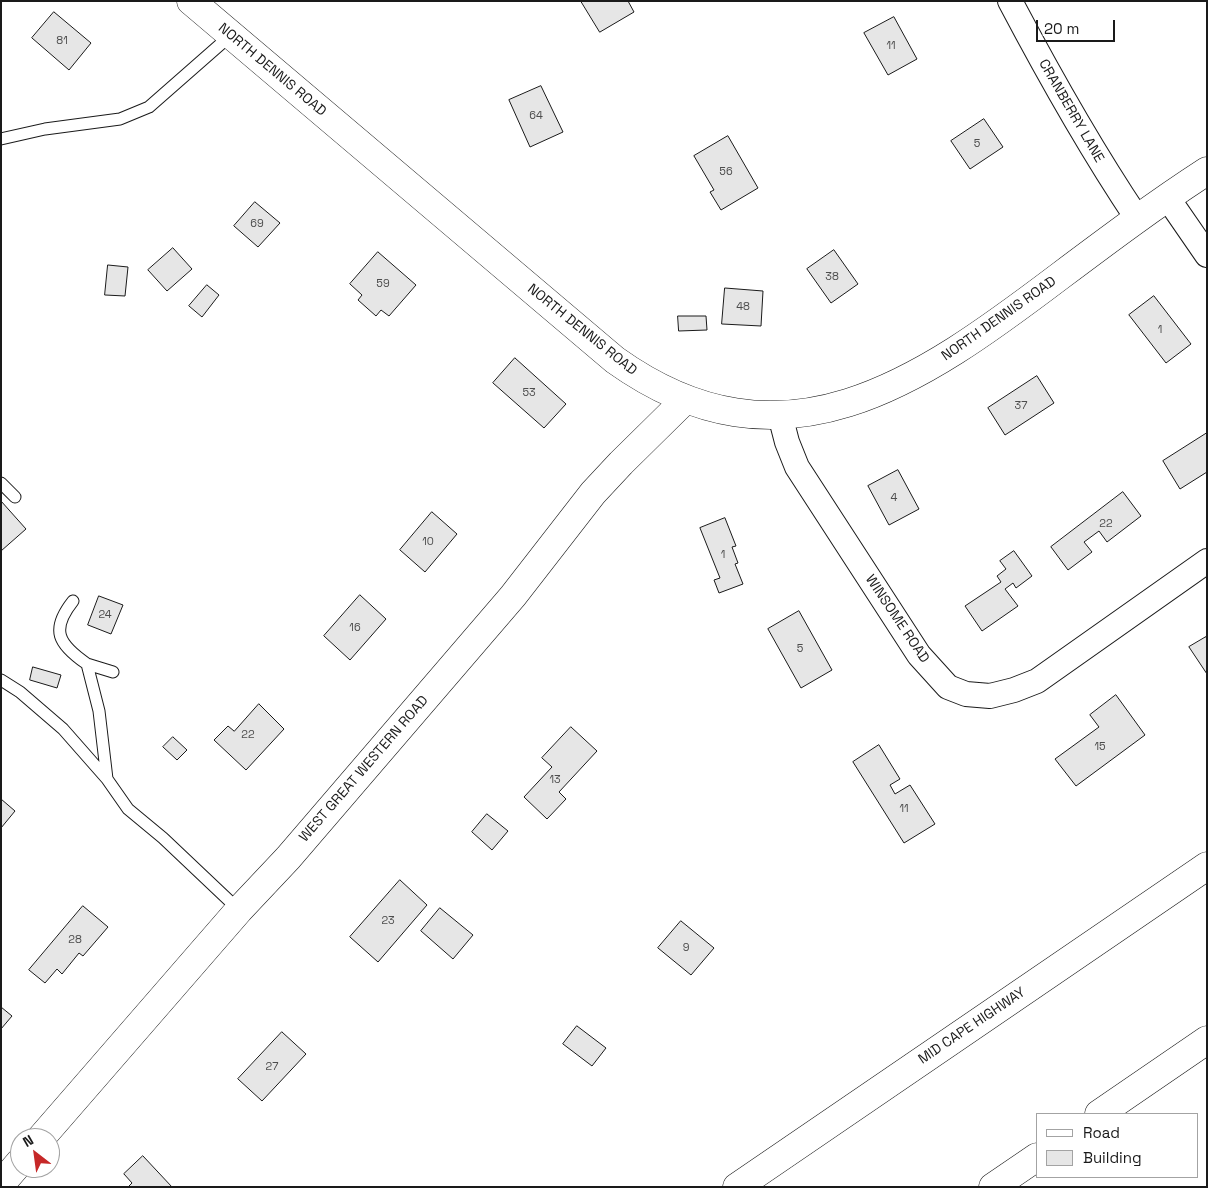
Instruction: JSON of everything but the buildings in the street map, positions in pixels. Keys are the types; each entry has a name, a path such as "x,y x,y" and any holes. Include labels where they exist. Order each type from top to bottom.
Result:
{"main road":[{"name":"NORTH DENNIS ROAD","path":"191,1 615,360 638,376 686,400 708,408 730,412 780,415 821,410 845,404 896,384 957,351 1137,218 1207,171"},
{"name":"WEST GREAT WESTERN ROAD","path":"50,1128 239,910 288,858 513,596 593,493 686,400"},
{"name":"MID CAPE HIGHWAY","path":"736,1187 1207,866"},
{"path":"1100,1113 1207,1040"},
{"path":"994,1187 1036,1158"},
{"path":"1,1184 10,1174"}],"street":[{"name":"CRANBERRY LANE","path":"1010,1 1058,92 1137,218"},
{"path":"1167,197 1207,255"},
{"name":"WINSOME ROAD","path":"780,415 787,442 797,467 919,655 948,687 966,694 990,696 1037,682 1207,561"}],"lane":[{"path":"1,139 45,129 120,119 149,107 231,35"},
{"path":"1,483 15,497"},
{"path":"73,601 63,614 58,629 62,640 72,653 87,664 113,672"},
{"path":"87,664 99,710 107,780"},
{"path":"1,680 20,692 63,729 107,780 128,809 163,838 239,910"}]}
